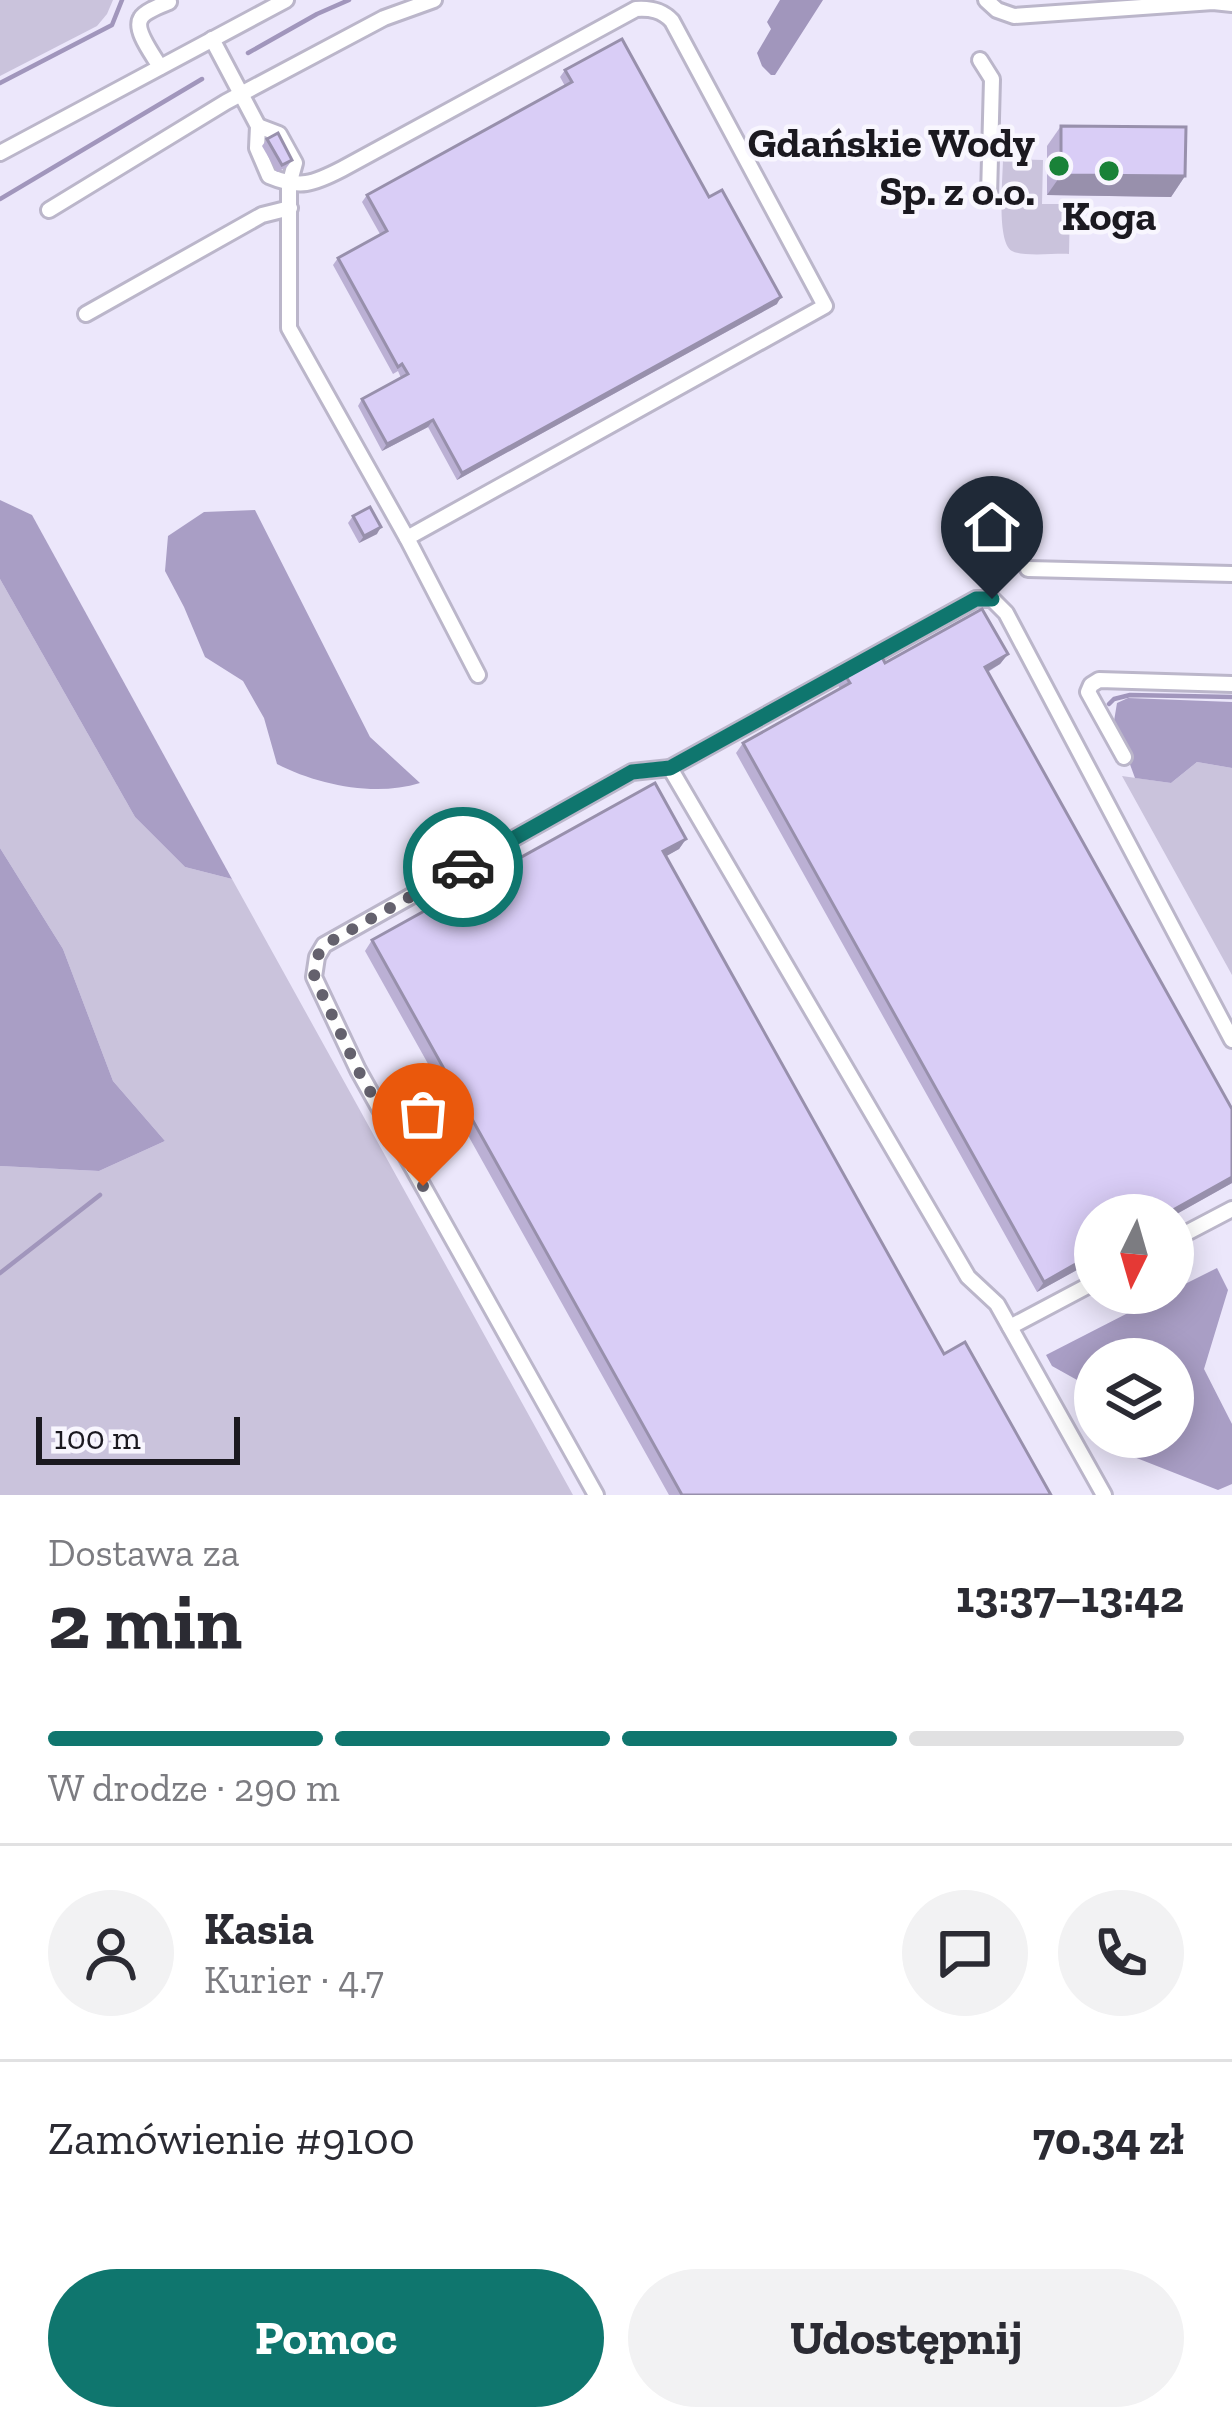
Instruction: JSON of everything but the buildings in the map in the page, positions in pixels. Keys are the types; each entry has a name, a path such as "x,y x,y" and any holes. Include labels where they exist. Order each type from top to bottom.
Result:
{"street":[{"path":"0,153 286,0"},
{"path":"49,210 240,94 384,18 434,0"},
{"path":"986,0 1014,16 1232,4"},
{"path":"160,67 139,25 144,14 169,2"},
{"path":"212,39 258,127 257,148 269,176 306,184 331,175 635,8 662,6 825,305 406,538"},
{"path":"980,61 992,79 989,196"},
{"path":"258,127 279,134 295,163 289,184 289,328 478,675"},
{"path":"86,314 262,214 290,208"},
{"path":"1028,569 1232,574"},
{"path":"596,1495 358,1070 314,977 324,945 632,772 670,768 976,599 992,599 1006,613 1232,1040"},
{"path":"1124,757 1093,703 1088,692 1091,685 1100,680 1232,684"},
{"path":"670,768 968,1277 997,1304 1104,1495"},
{"path":"1194,1229 1232,1209"},
{"path":"1010,1327 1074,1293"}],"shaded area":[{"path":"0,0 113,0 97,26 0,76"},
{"path":"780,0 823,0 771,75 757,53"},
{"path":"1003,159 1043,160 1042,204 1070,204 1069,254 1024,254 1007,245 1002,223"},
{"path":"0,500 32,515 232,879 185,867 135,817 0,579"},
{"path":"255,510 370,737 420,783 384,789 347,787 277,764 264,718 243,681 205,657 165,571 168,536 204,512"},
{"path":"0,579 135,817 185,867 232,879 573,1495 0,1495 0,1166 99,1171 165,1141 113,1081 63,949 0,848"},
{"path":"1128,698 1232,702 1232,768 1197,762 1171,783 1135,778 1114,721 1117,703"},
{"path":"1197,762 1232,768 1232,975 1122,776 1171,783"},
{"path":"0,848 63,949 113,1081 165,1141 99,1171 0,1166"},
{"path":"1217,1268 1228,1290 1204,1369 1232,1424 1232,1484 1218,1490 1137,1458 1194,1458 1194,1338 1079,1338 1126,1314 1194,1314 1194,1280"},
{"path":"1074,1341 1074,1378 1052,1366 1046,1355"}],"waterway":[{"path":"0,83 112,25 122,0"},
{"path":"248,53 349,0"},
{"path":"0,199 202,79"},
{"path":"1109,704 1130,695 1232,697"},
{"path":"0,1273 100,1195"}],"way so far":[{"path":"423,1186 358,1070 314,977 324,945 463,867"}],"place":[{"name":"Gdańskie Wody Sp. z o.o.","path":"1059,166"},
{"name":"Koga","path":"1109,171"}],"route":[{"path":"463,867 632,772 670,768 976,599 992,599"}]}
